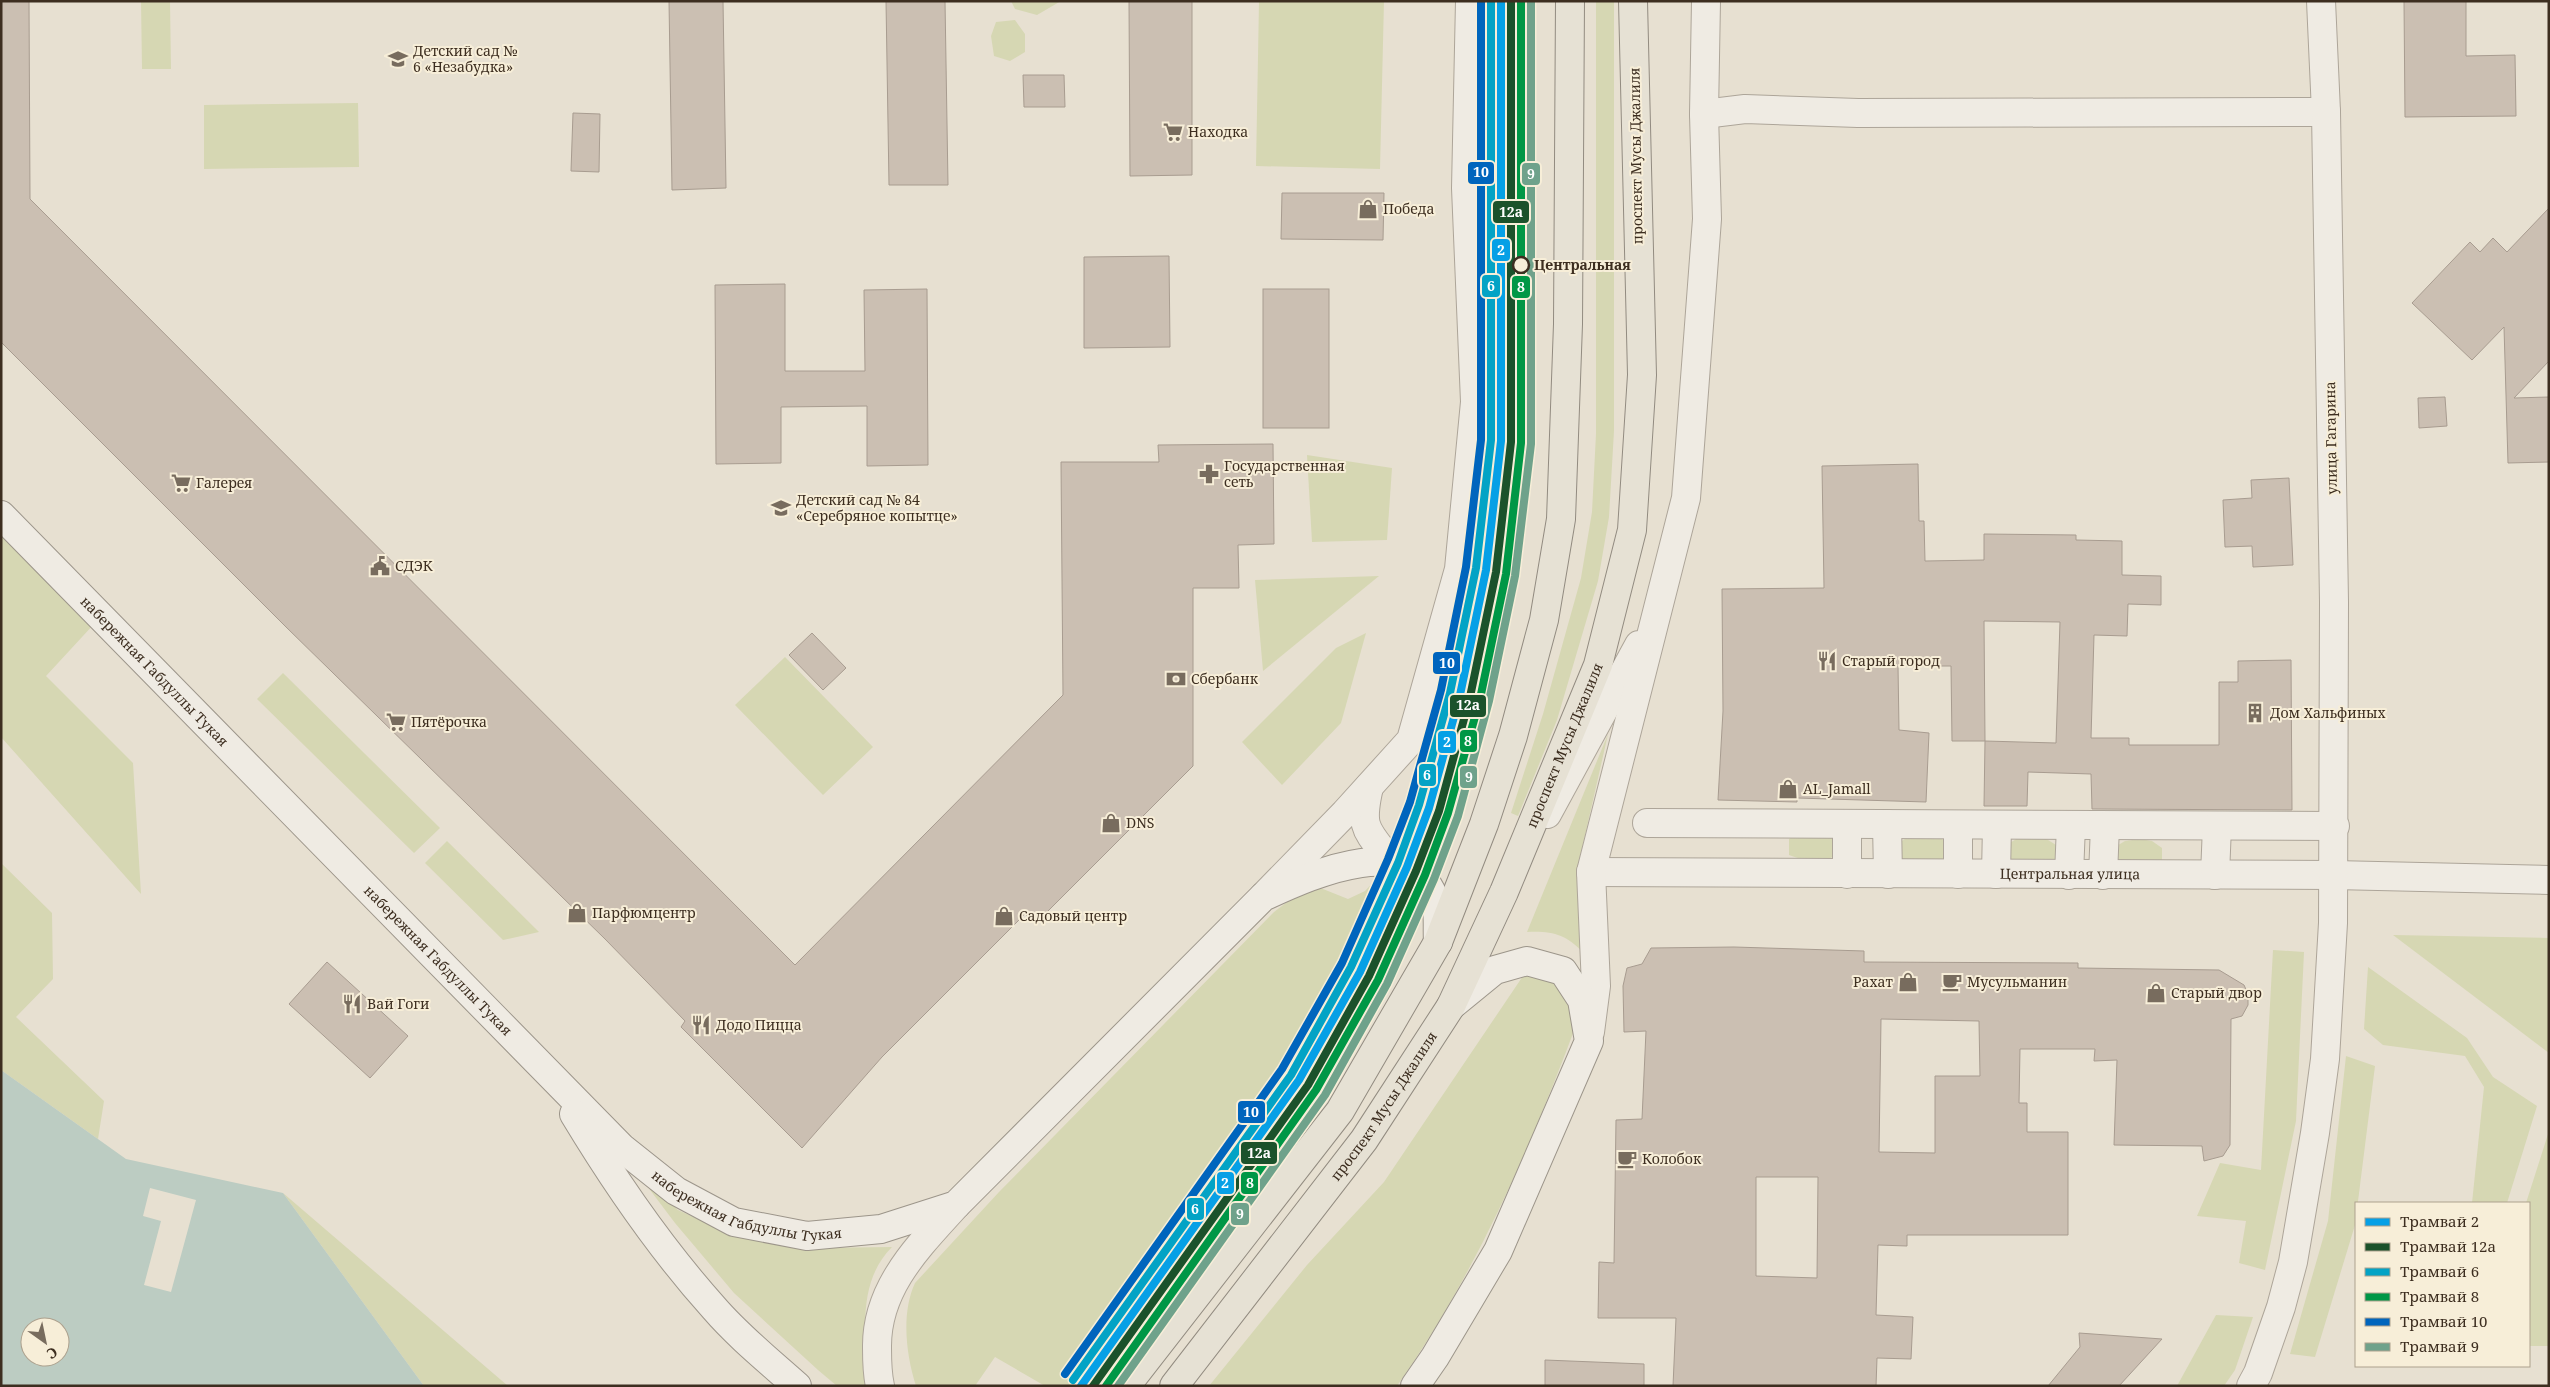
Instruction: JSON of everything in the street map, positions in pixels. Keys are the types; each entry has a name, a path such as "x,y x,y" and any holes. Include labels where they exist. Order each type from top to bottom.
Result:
{"main road":[{"path":"1126,1386 1340,1110 1438,942 1484,824 1512,736 1544,620 1561,519 1568,324 1570,1"},
{"name":"проспект Мусы Джалиля","path":"1174,1386 1364,1140 1452,1006 1504,892 1598,665 1632,530 1642,375 1633,1"}],"street":[{"path":"880,1386 877,1374 877,1328 888,1292 906,1260 956,1205 1263,897 1369,787 1411,740 1459,569 1476,402 1466,188 1470,1"},
{"path":"1415,1386 1435,1357 1498,1251 1589,1041 1596,986 1591,872 1686,498 1707,219 1704,114 1706,1"},
{"name":"улица Гагарина","path":"2251,1386 2258,1373 2281,1307 2293,1262 2314,1142 2325,1059 2335,826 2334,602 2326,112 2321,1"},
{"path":"1704,114 1746,109 1858,113 2326,112"},
{"name":"набережная Габдуллы Тукая","path":"1,515 622,1148 676,1191 734,1222 807,1236 881,1229 956,1205"},
{"path":"1504,892 1658,611"},
{"path":"1369,787 1364,809 1365,828 1392,863"},
{"path":"1647,823 2335,826"},
{"path":"1846,874 1847,824"},
{"path":"1887,824 1888,874"},
{"path":"1958,825 1958,874"},
{"path":"1996,874 1997,825"},
{"path":"2069,875 2071,825"},
{"path":"2103,875 2105,826"},
{"path":"2216,875 2217,826"},
{"path":"1263,897 1313,875 1354,862 1392,863 1407,867 1423,879 1436,904 1438,942"},
{"name":"Центральная улица","path":"1591,872 2334,875 2549,880"},
{"path":"1452,1006 1494,970 1527,961 1563,971 1582,1000 1589,1041"},
{"path":"547,1070 592,1145 657,1239 714,1309 753,1348 797,1386"}],"green space":[{"path":"141,1 170,1 171,69 142,69"},
{"path":"1011,1 1061,1 1037,15 1015,9"},
{"path":"1259,1 1384,1 1380,169 1256,166"},
{"path":"1596,1 1614,1 1614,431 1609,517 1598,581 1557,720 1518,816 1511,813 1543,714 1581,578 1592,512 1596,434"},
{"path":"1015,20 1025,34 1025,52 1010,61 994,56 991,36 996,22"},
{"path":"358,103 359,167 204,169 204,105"},
{"path":"1307,455 1392,468 1387,540 1312,542"},
{"path":"1,532 94,624 46,676 133,763 141,894 1,737"},
{"path":"1379,576 1263,671 1255,580"},
{"path":"1366,633 1341,723 1282,785 1242,742 1336,648"},
{"path":"785,657 873,747 823,795 735,705"},
{"path":"283,673 440,828 414,853 257,699"},
{"path":"1608,734 1579,862 1578,878 1584,953 1571,942 1558,935 1544,932 1527,932"},
{"path":"1799,833 1826,833 1836,840 1836,856 1812,860 1789,855 1789,839"},
{"path":"1910,836 1937,836 1948,843 1947,858 1924,862 1900,858 1900,842"},
{"path":"2018,838 2045,838 2056,845 2055,861 2042,866 2008,860 2008,844"},
{"path":"2140,839 2152,841 2162,848 2162,863 2114,862 2115,847 2125,841"},
{"path":"447,841 539,932 503,940 425,863"},
{"path":"1,863 52,913 53,979 16,1017 104,1101 98,1139 1,1070"},
{"path":"1381,874 1398,880 1358,970 1299,1080 1185,1241 1071,1386 1045,1386 995,1357 975,1386 916,1386 906,1334 908,1307 915,1283 999,1192 1274,912 1291,899 1318,887 1348,899 1365,891"},
{"path":"2393,935 2549,938 2549,1053"},
{"path":"2273,950 2304,952 2296,1121 2265,1270 2239,1263 2246,1221 2197,1216 2220,1163 2261,1170"},
{"path":"2368,967 2467,1038 2493,1077 2537,1106 2507,1202 2472,1202 2484,1087 2465,1056 2383,1045 2364,1029"},
{"path":"1525,973 1560,977 1578,1020 1541,1115 1499,1209 1452,1300 1397,1386 1209,1386 1307,1265 1384,1182"},
{"path":"2346,1056 2375,1066 2358,1202 2355,1202 2355,1225 2315,1357 2290,1354 2328,1221"},
{"path":"2549,1131 2549,1346 2530,1346 2530,1202 2526,1202"},
{"path":"638,1174 678,1210 722,1230 812,1248 892,1247 880,1261 868,1295 866,1313 867,1350 873,1386 837,1386 818,1370 734,1293 675,1223"},
{"path":"283,1193 508,1386 424,1386"},
{"path":"2216,1315 2253,1317 2235,1370 2224,1386 2177,1386"}],"shaded area":[{"path":"1,1070 126,1159 283,1193 424,1386 1,1386"}],"pier":[{"path":"150,1188 196,1200 171,1292 144,1285 161,1221 143,1216"}],"building":[{"path":"1,1 29,1 30,199 795,965 1063,695 1061,462 1159,462 1158,445 1273,444 1274,544 1238,545 1239,588 1193,588 1193,766 1035,924 1025,914 882,1057 802,1148 681,1027 685,1021 605,939 286,627 1,342"},
{"path":"669,1 723,1 726,188 672,190"},
{"path":"886,1 945,1 948,185 889,185"},
{"path":"1129,1 1192,1 1192,175 1130,176"},
{"path":"2404,1 2466,1 2466,56 2515,55 2516,116 2405,117"},
{"path":"1023,75 1064,75 1065,107 1024,107"},
{"path":"573,113 600,114 599,172 571,171"},
{"path":"1282,193 1384,193 1383,240 1281,239"},
{"path":"2549,208 2549,361 2514,398 2549,397 2549,462 2508,463 2504,327 2472,360 2412,303 2470,242 2480,252 2493,238 2507,252"},
{"path":"1169,256 1170,347 1084,348 1084,257"},
{"path":"785,284 785,371 865,371 864,290 927,289 928,465 867,466 867,406 781,407 781,463 716,464 715,285"},
{"path":"1263,289 1329,289 1329,428 1263,428"},
{"path":"2445,397 2447,426 2419,428 2418,398"},
{"path":"1918,464 1919,521 1924,521 1925,561 1984,560 1984,534 2076,535 2076,540 2122,541 2122,575 2161,576 2161,605 2128,604 2127,636 2094,635 2091,738 2129,738 2129,745 2219,745 2219,682 2238,682 2238,661 2291,660 2292,810 2092,809 2091,774 2028,772 2027,806 1984,806 1985,741 1952,741 1951,666 1898,666 1899,730 1929,733 1926,802 1797,798 1797,802 1718,800 1723,711 1722,589 1824,588 1822,466","holes":["1984,621 2060,622 2056,743 1985,741"]},
{"path":"2289,478 2293,565 2253,567 2252,546 2225,547 2223,500 2252,498 2251,480"},
{"path":"812,633 846,668 823,690 789,655"},
{"path":"1734,947 1864,951 1864,962 2078,963 2078,968 2219,970 2244,985 2248,994 2248,1005 2242,1016 2231,1019 2230,1145 2223,1156 2204,1161 2202,1146 2114,1145 2117,1060 2094,1061 2095,1049 2020,1049 2019,1103 2027,1103 2027,1132 2068,1132 2068,1235 1907,1235 1907,1246 1878,1245 1876,1315 1913,1317 1911,1359 1877,1358 1876,1386 1673,1386 1676,1318 1598,1318 1599,1262 1614,1263 1616,1120 1642,1119 1646,1031 1624,1032 1623,986 1627,968 1642,964 1651,948","holes":["1881,1019 1979,1021 1980,1076 1935,1076 1935,1153 1879,1152","1756,1177 1818,1177 1817,1278 1756,1276"]},
{"path":"327,962 408,1036 370,1078 289,1004"},
{"path":"2079,1333 2162,1339 2119,1386 2048,1386 2080,1347"},
{"path":"1545,1360 1644,1364 1644,1386 1545,1386"}],"tram line":[{"name":"10","path":"1065,1374 1282,1069 1342,963 1388,859 1410,802 1441,690 1466,567 1481,440 1481,1"},
{"name":"6","path":"1073,1380 1291,1075 1351,967 1398,863 1419,805 1450,693 1476,568 1491,440 1491,1"},
{"name":"2","path":"1081,1386 1299,1080 1360,972 1407,867 1429,808 1460,695 1486,570 1501,441 1501,1"},
{"name":"12а","path":"1093,1386 1308,1085 1369,976 1416,871 1439,811 1470,697 1496,572 1511,442 1511,1"},
{"name":"8","path":"1106,1386 1316,1090 1378,980 1425,875 1448,813 1480,699 1506,574 1521,443 1521,1"},
{"name":"9","path":"1118,1386 1325,1095 1387,984 1434,879 1458,816 1489,701 1515,576 1531,444 1531,1"}],"place":[{"name":"Детский сад № 6 «Незабудка»","path":"398,59"},
{"name":"Находка","path":"1173,132"},
{"name":"Победа","path":"1368,209"},
{"name":"Центральная","path":"1521,265"},
{"name":"Государственная сеть","path":"1209,474"},
{"name":"Галерея","path":"181,483"},
{"name":"Детский сад № 84 «Серебряное копытце»","path":"781,508"},
{"name":"СДЭК","path":"380,566"},
{"name":"Старый город","path":"1827,661"},
{"name":"Сбербанк","path":"1176,679"},
{"name":"Дом Хальфиных","path":"2255,713"},
{"name":"Пятёрочка","path":"396,722"},
{"name":"AL_Jamall","path":"1788,789"},
{"name":"DNS","path":"1111,823"},
{"name":"Парфюмцентр","path":"577,913"},
{"name":"Садовый центр","path":"1004,916"},
{"name":"Рахат","path":"1908,982"},
{"name":"Мусульманин","path":"1952,982"},
{"name":"Старый двор","path":"2156,993"},
{"name":"Вай Гоги","path":"352,1004"},
{"name":"Додо Пицца","path":"701,1025"},
{"name":"Колобок","path":"1627,1159"}]}
